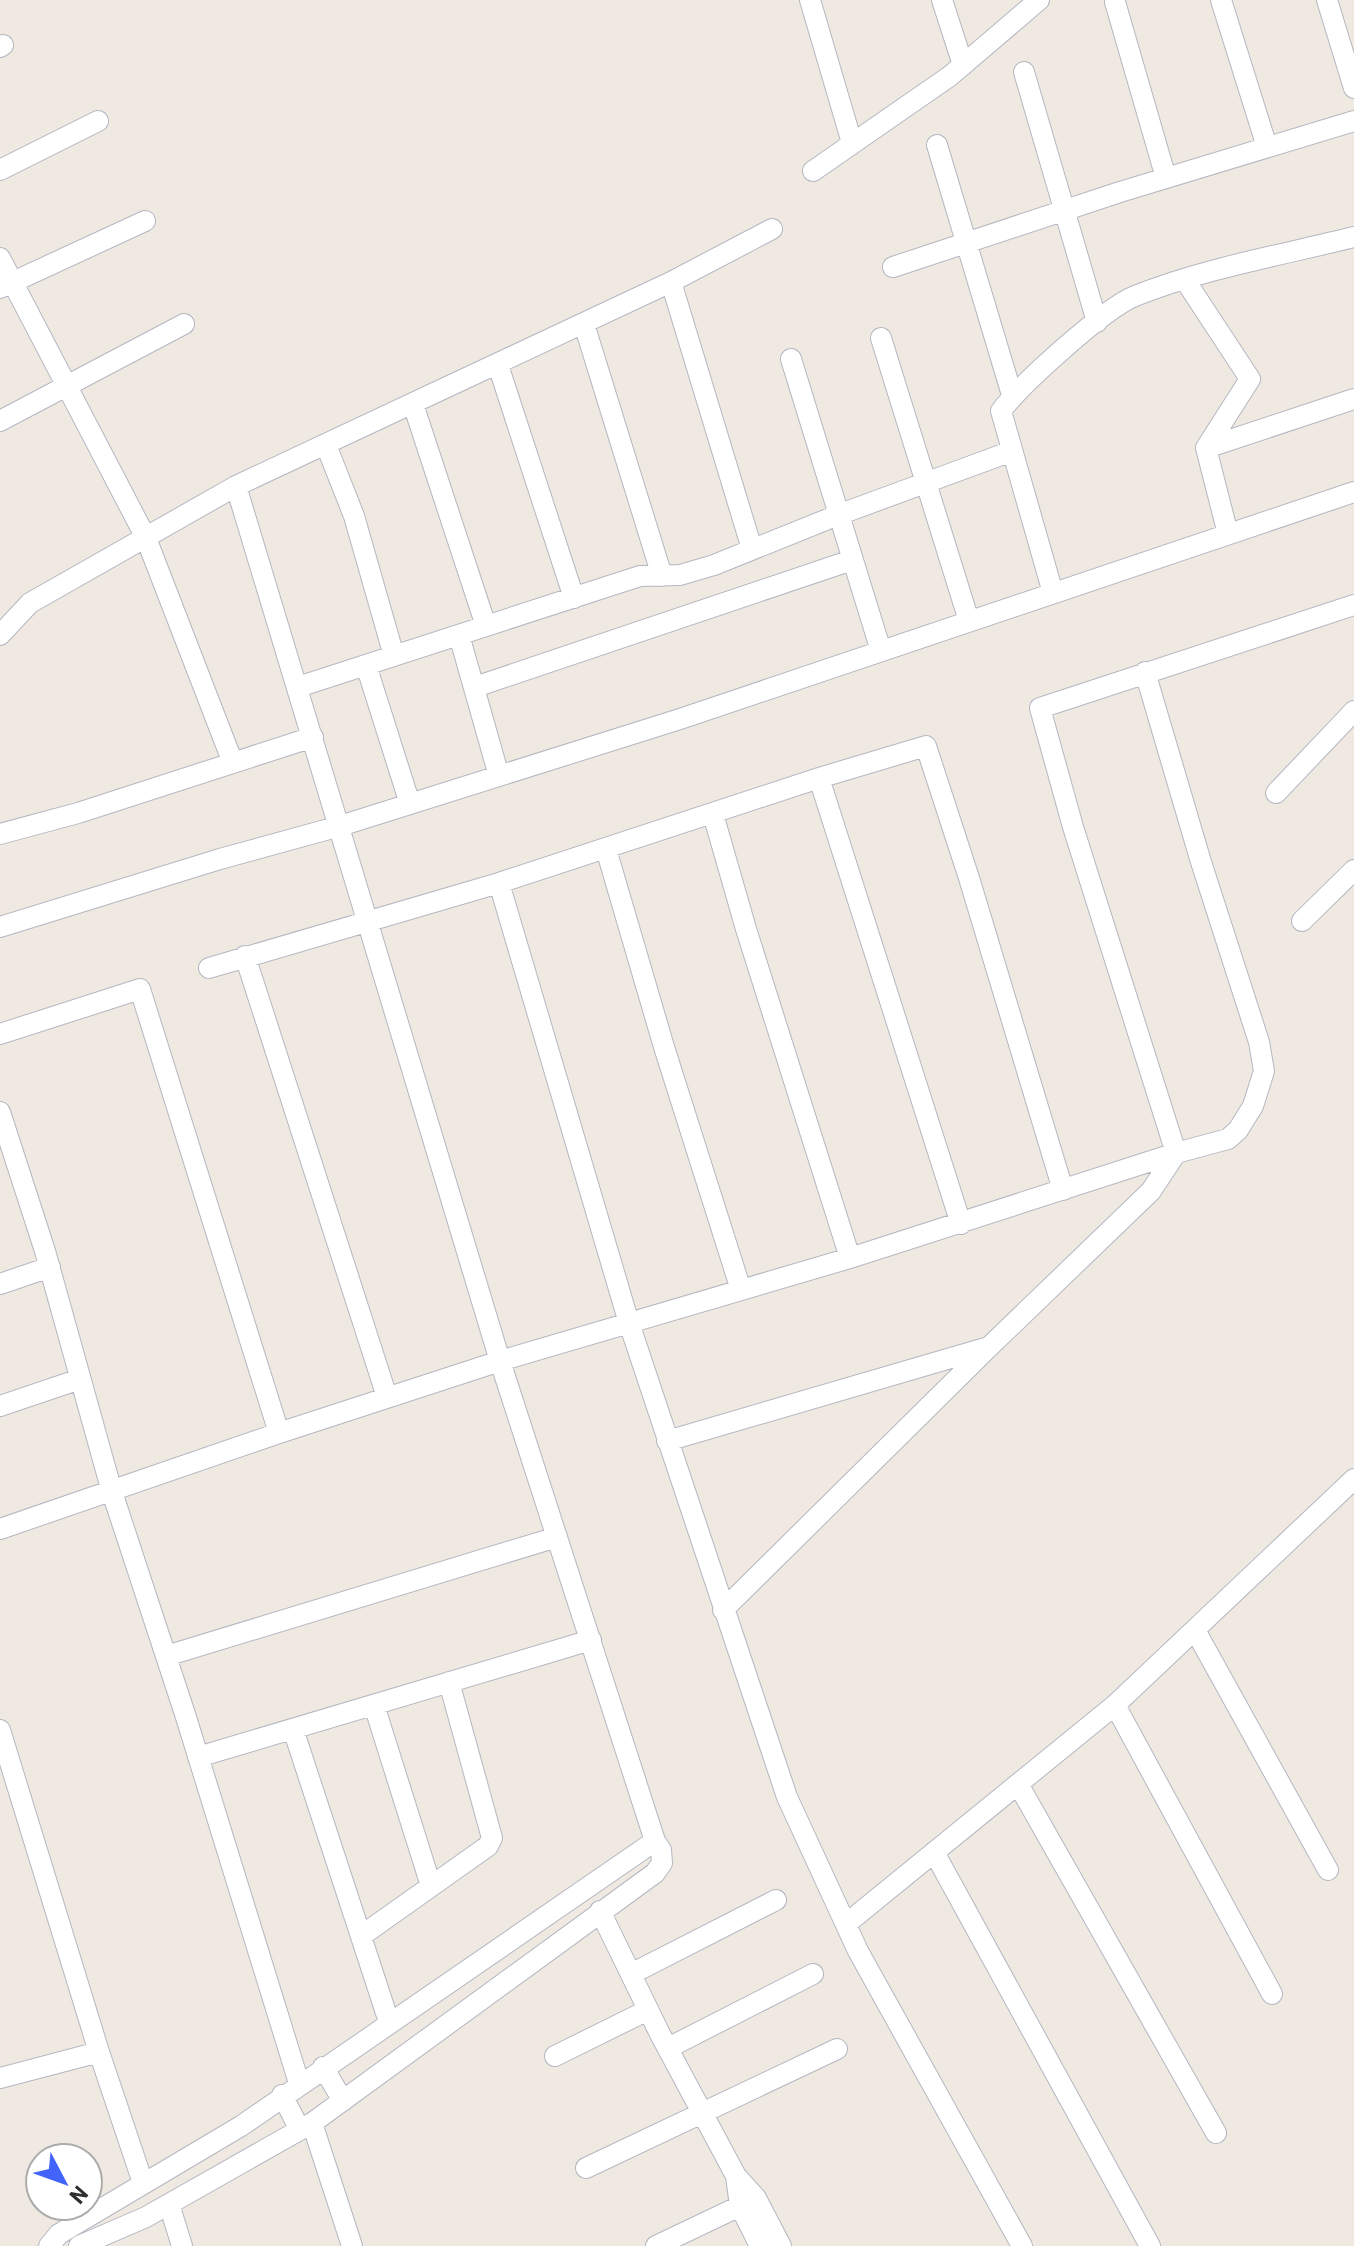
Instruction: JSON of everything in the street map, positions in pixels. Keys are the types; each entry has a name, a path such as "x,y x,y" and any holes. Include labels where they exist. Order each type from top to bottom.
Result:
{"street":[{"path":"810,0 852,143"},
{"path":"942,0 963,65"},
{"path":"813,171 963,65 1039,0"},
{"path":"1221,0 1267,147"},
{"path":"1327,0 1354,88"},
{"path":"1115,2 1166,178"},
{"path":"1024,72 1097,322"},
{"path":"0,170 98,121"},
{"path":"893,267 1166,178 1354,121"},
{"path":"937,145 1012,395"},
{"path":"6,286 145,221"},
{"path":"0,635 30,603 236,486 584,324 772,229"},
{"path":"1053,593 1001,411 1012,395 1097,322 1132,297 1185,280 1354,237"},
{"path":"0,258 6,286 67,386 146,538 233,763"},
{"path":"1185,280 1250,379 1206,448 1228,534"},
{"path":"671,282 752,549"},
{"path":"0,421 184,324"},
{"path":"584,324 662,576"},
{"path":"881,338 969,621"},
{"path":"791,359 881,651"},
{"path":"498,365 574,598"},
{"path":"1206,448 1354,399"},
{"path":"413,404 486,626"},
{"path":"326,445 354,516 394,656"},
{"path":"298,687 640,576 680,575 1012,451"},
{"path":"79,2246 169,2204 306,2126 655,1873 662,1863 661,1850 655,1841 500,1361 236,486"},
{"path":"0,927 220,859 340,826 680,719 1354,492"},
{"path":"475,687 852,560"},
{"path":"1176,1153 1073,827 1040,708 1354,605"},
{"path":"459,635 499,776"},
{"path":"366,665 410,804"},
{"path":"0,1529 500,1361 850,1258 1228,1139 1238,1130 1253,1106 1264,1071 1259,1042 1201,862 1145,672"},
{"path":"1276,793 1354,711"},
{"path":"0,834 78,813 313,737"},
{"path":"209,968 499,883 926,746 1063,1190"},
{"path":"819,778 961,1224"},
{"path":"713,814 850,1258"},
{"path":"606,849 664,1047 741,1290"},
{"path":"1302,921 1354,870"},
{"path":"499,883 629,1323 787,1797 846,1924 1022,2246"},
{"path":"245,956 387,1397"},
{"path":"0,1034 140,989 279,1433"},
{"path":"0,1112 8,1164 50,1267 112,1492 198,1757 291,2089 352,2246"},
{"path":"723,1610 1151,1191 1176,1153"},
{"path":"0,1284 50,1267"},
{"path":"667,1441 989,1347"},
{"path":"0,1406 80,1379"},
{"path":"846,1924 1115,1705 1354,1479"},
{"path":"166,1656 557,1537"},
{"path":"1195,1630 1328,1870"},
{"path":"198,1757 591,1640"},
{"path":"361,1936 488,1846 492,1838 449,1682"},
{"path":"374,1705 431,1886"},
{"path":"1115,1705 1272,1994"},
{"path":"293,1729 389,2022"},
{"path":"0,1730 99,2052 143,2183"},
{"path":"1018,1784 1216,2133"},
{"path":"49,2246 59,2234 241,2126 655,1841"},
{"path":"934,1852 1150,2246"},
{"path":"631,1974 776,1900"},
{"path":"600,1911 648,2010 736,2176 756,2198 781,2246"},
{"path":"668,2048 813,1974"},
{"path":"555,2056 648,2010"},
{"path":"586,2168 837,2049"},
{"path":"0,2078 99,2052"},
{"path":"323,2067 343,2101"},
{"path":"736,2176 740,2206 760,2246"},
{"path":"169,2204 182,2246"},
{"path":"656,2246 740,2206"}]}
